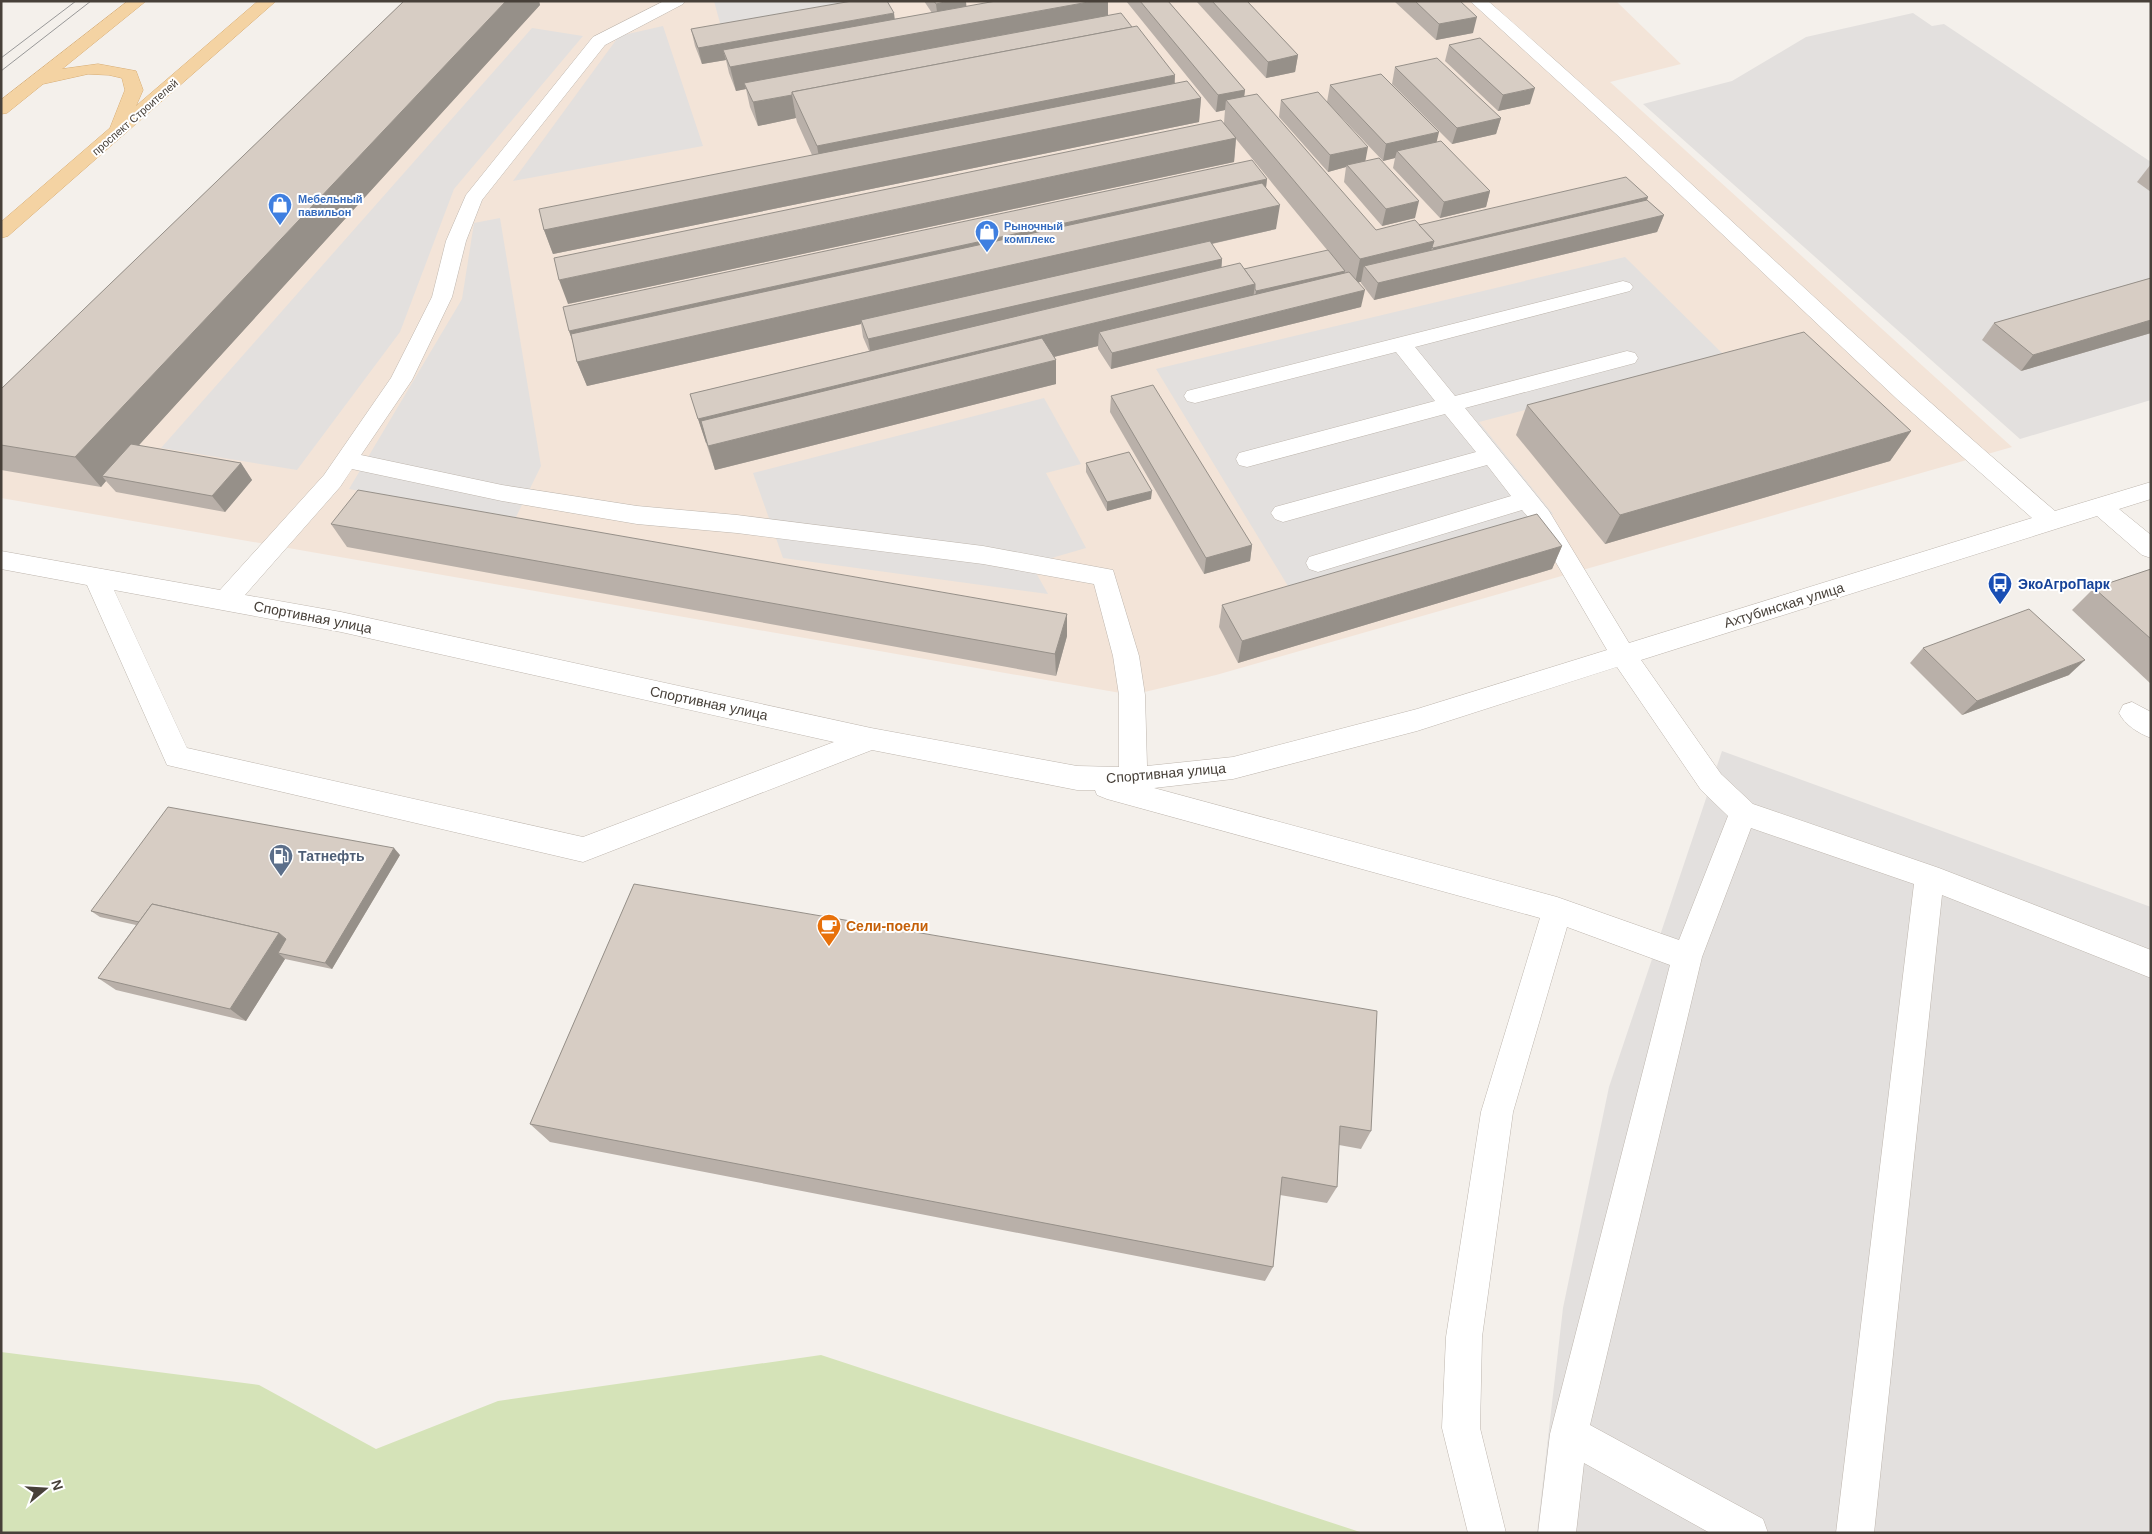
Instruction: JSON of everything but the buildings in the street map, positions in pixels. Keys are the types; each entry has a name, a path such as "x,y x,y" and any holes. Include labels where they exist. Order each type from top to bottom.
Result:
{"main road":[{"path":"1,109 138,1"},
{"name":"проспект Строителей","path":"1,232 268,1"},
{"path":"28,87 66,73 94,68 114,69 130,75 134,90 115,133"}],"street":[{"path":"225,601 332,481 401,380 442,296 456,241 473,199 599,41 677,1"},
{"path":"1478,1 1640,144 1973,457 2052,522"},
{"path":"1196,396 1623,286"},
{"path":"1401,344 1541,517 1623,655 1711,782 1743,813 1929,877 2151,964"},
{"path":"1247,459 1627,358"},
{"path":"1283,513 1492,456"},
{"path":"346,460 502,493 637,515 737,524 983,555 1104,577 1126,656 1132,695 1133,779"},
{"name":"Ахтубинская улица","path":"1417,720 2102,507 2151,490"},
{"path":"1318,563 1528,500"},
{"path":"2102,507 2151,550"},
{"name":"Спортивная улица","path":"1,560 341,622 872,739 1077,778 1133,779 1233,768 1417,720"},
{"path":"96,577 176,757 583,850 872,739"},
{"path":"1077,778 1300,841 1557,910 1686,957"},
{"path":"1557,1533 1569,1434 1686,957 1743,813"},
{"path":"1855,1533 1929,877"},
{"path":"1487,1533 1461,1428 1464,1337 1497,1112 1557,910"},
{"path":"1569,1434 1749,1533"}],"shaded area":[{"name":"Рыночный комплекс","path":"433,1 1616,1 1681,64 1610,82 2012,447 1216,675 1132,695 1,498 1,424"},
{"path":"714,1 899,1 723,34"},
{"path":"1913,13 1932,26 1944,24 2151,162 2151,400 2020,439 1643,104 1732,81 1806,37"},
{"path":"663,26 703,146 513,181 619,36"},
{"path":"532,28 583,36 454,189 400,332 297,470 161,448"},
{"path":"500,218 541,466 515,519 349,489 462,299 474,223"},
{"path":"1625,257 1726,357 1479,422 1553,514 1291,591 1156,369"},
{"path":"1044,398 1081,464 1046,473 1086,548 1031,564 1048,594 783,558 753,473"},
{"path":"1722,751 2151,907 2151,1533 1537,1533 1563,1308 1609,1087"}],"green space":[{"path":"1,1352 259,1385 376,1449 498,1401 821,1355 1363,1533 1,1533"}],"tram line":[{"path":"1,58 76,1"},
{"path":"1,71 91,1"}],"place":[{"name":"Мебельный павильон","path":"280,226"},
{"name":"Рыночный комплекс","path":"987,253"},
{"name":"ЭкоАгроПарк","path":"2000,605"},
{"name":"Татнефть","path":"281,877"},
{"name":"Сели-поели","path":"829,947"}]}
